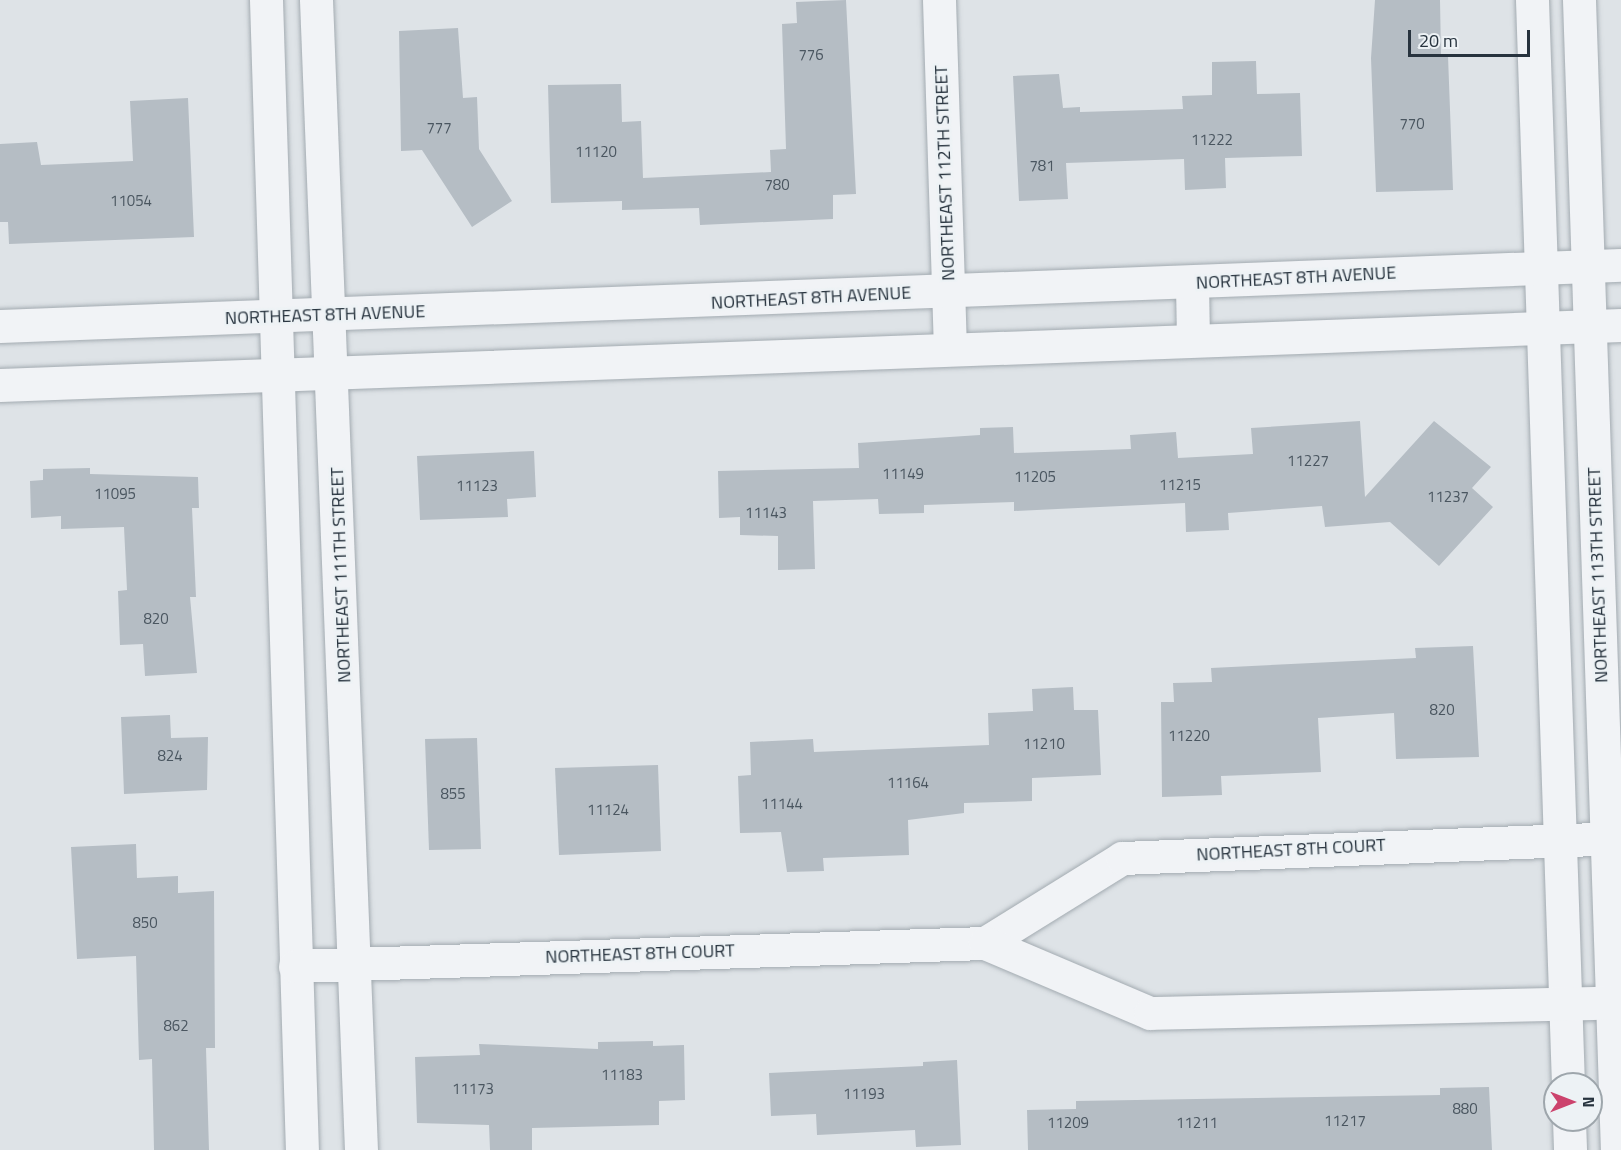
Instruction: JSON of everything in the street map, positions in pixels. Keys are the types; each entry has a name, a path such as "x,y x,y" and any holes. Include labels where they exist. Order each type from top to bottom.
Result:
{"street":[{"path":"266,0 294,966 302,1150"},
{"name":"NORTHEAST 111TH STREET","path":"316,0 328,315 334,372 361,1150"},
{"name":"NORTHEAST 112TH STREET","path":"939,0 950,346"},
{"path":"1532,0 1568,1072"},
{"name":"NORTHEAST 113TH STREET","path":"1579,0 1605,265 1588,326 1615,838 1617,1150"},
{"name":"NORTHEAST 8TH AVENUE","path":"0,326 1192,283 1605,265"},
{"path":"1192,283 1193,338"},
{"path":"0,385 950,346 1621,325"},
{"name":"NORTHEAST 8TH COURT","path":"985,943 1122,858 1558,837 1615,838"},
{"name":"NORTHEAST 8TH COURT","path":"294,966 985,943 1150,1013 1616,1002"},
{"path":"1569,1132 1570,1150"}],"building":[{"path":"846,0 856,194 833,195 833,219 700,225 699,208 622,210 622,201 551,203 548,85 621,84 622,122 641,121 643,178 771,172 770,150 786,149 782,24 797,23 796,2"},
{"path":"1375,0 1440,0 1441,56 1448,56 1453,190 1376,192 1371,58"},
{"path":"458,28 463,98 477,97 479,149 512,201 472,227 422,150 401,151 399,31"},
{"path":"1256,61 1257,94 1300,93 1302,156 1225,158 1226,188 1185,190 1184,159 1066,163 1068,199 1019,201 1013,76 1059,74 1063,108 1080,107 1080,112 1183,109 1182,96 1212,95 1212,62"},
{"path":"188,98 194,237 9,244 8,222 0,222 0,144 37,142 41,165 133,161 130,101"},
{"path":"1360,421 1365,497 1434,421 1491,467 1472,488 1493,507 1439,566 1390,522 1325,527 1322,506 1228,513 1229,530 1186,532 1185,503 1014,511 1014,502 924,505 924,513 879,514 878,499 813,501 815,569 778,570 778,536 740,535 740,517 719,518 718,471 859,468 858,443 980,435 980,428 1013,427 1014,453 1131,449 1130,435 1176,432 1178,458 1253,454 1251,428"},
{"path":"534,451 536,497 507,499 508,517 420,520 417,456"},
{"path":"90,468 90,474 198,477 199,508 192,508 196,597 190,597 197,673 145,676 143,644 120,645 118,591 127,590 124,527 61,529 61,516 31,518 30,481 43,480 43,469"},
{"path":"1473,646 1479,757 1396,759 1394,713 1318,718 1321,772 1221,776 1222,795 1162,797 1161,702 1174,702 1173,683 1212,682 1211,668 1416,658 1415,648"},
{"path":"1073,687 1074,710 1098,710 1101,775 1032,778 1032,801 964,803 964,813 908,820 909,855 823,858 824,871 787,872 781,832 740,833 738,776 751,775 750,742 813,739 814,752 989,745 988,713 1033,711 1032,689"},
{"path":"170,715 171,738 208,737 207,790 124,794 121,717"},
{"path":"477,738 481,849 429,850 425,739"},
{"path":"658,765 661,851 559,855 555,768"},
{"path":"136,844 137,878 178,876 178,893 214,891 215,1048 206,1048 209,1150 154,1150 152,1059 139,1060 136,956 77,959 71,847"},
{"path":"653,1041 653,1046 684,1045 685,1100 659,1101 659,1125 532,1128 532,1150 490,1150 489,1125 417,1123 415,1057 480,1055 479,1044 598,1049 598,1042"},
{"path":"957,1060 961,1145 916,1147 915,1130 817,1135 816,1114 771,1116 769,1073 923,1066 923,1062"},
{"path":"1489,1087 1492,1150 1028,1150 1027,1110 1076,1109 1076,1101 1440,1095 1440,1088"}]}
